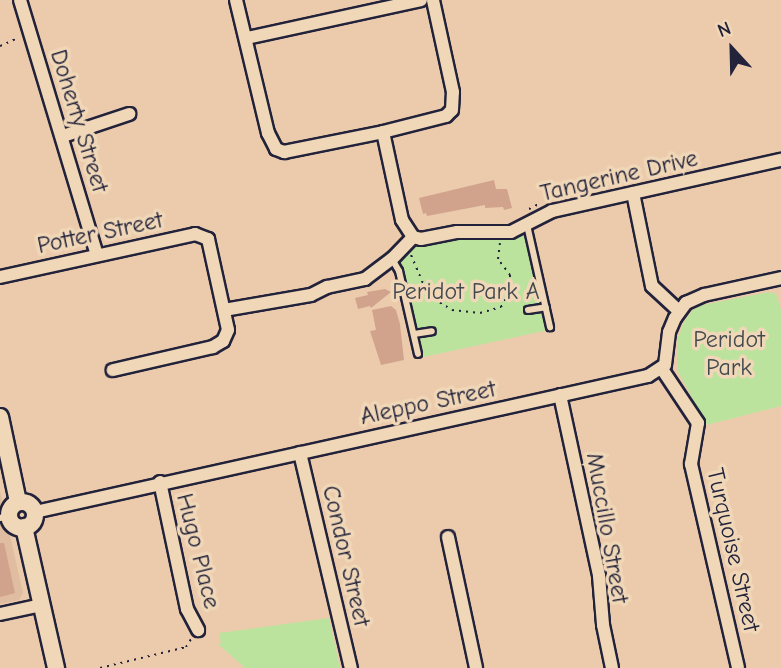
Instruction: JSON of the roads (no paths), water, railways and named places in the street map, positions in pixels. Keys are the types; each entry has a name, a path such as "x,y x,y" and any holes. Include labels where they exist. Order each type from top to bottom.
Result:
{"street":[{"path":"21,2 35,0"},
{"path":"236,0 268,133 276,149 294,151 438,119 452,110 453,92 433,0"},
{"path":"247,38 421,0"},
{"name":"Doherty Street","path":"21,2 97,255"},
{"path":"63,136 129,114"},
{"path":"113,370 213,347 223,341 228,330 224,310 311,295 327,287 365,279 393,259 409,241 383,132"},
{"name":"Tangerine Drive","path":"409,241 481,231 511,232 526,217 781,160"},
{"path":"633,193 652,286 680,311"},
{"name":"Potter Street","path":"0,277 195,234 208,239 224,310"},
{"path":"662,369 667,360 669,332 686,303 704,295 781,280"},
{"name":"Aleppo Street","path":"35,512 160,482 648,376 662,369"},
{"name":"Turquoise Street","path":"662,369 698,423 691,464 737,668"},
{"name":"Muccillo Street","path":"560,395 598,576 603,625 612,668"},
{"path":"0,418 18,502"},
{"name":"Condor Street","path":"300,453 351,668"},
{"name":"Hugo Place","path":"160,482 187,609 198,630"},
{"path":"18,502 29,503 35,512 34,520 24,527 16,526 5,517 18,502"},
{"path":"24,527 56,668"},
{"path":"448,537 476,668"},
{"path":"0,614 42,605"}],"lane":[{"path":"526,217 550,327"},
{"path":"393,259 399,271 418,354"},
{"path":"528,310 546,307"},
{"path":"414,334 432,331"}],"park label":[{"name":"Peridot Park A","path":"466,292"},
{"name":"Peridot Park","path":"729,354"}]}
